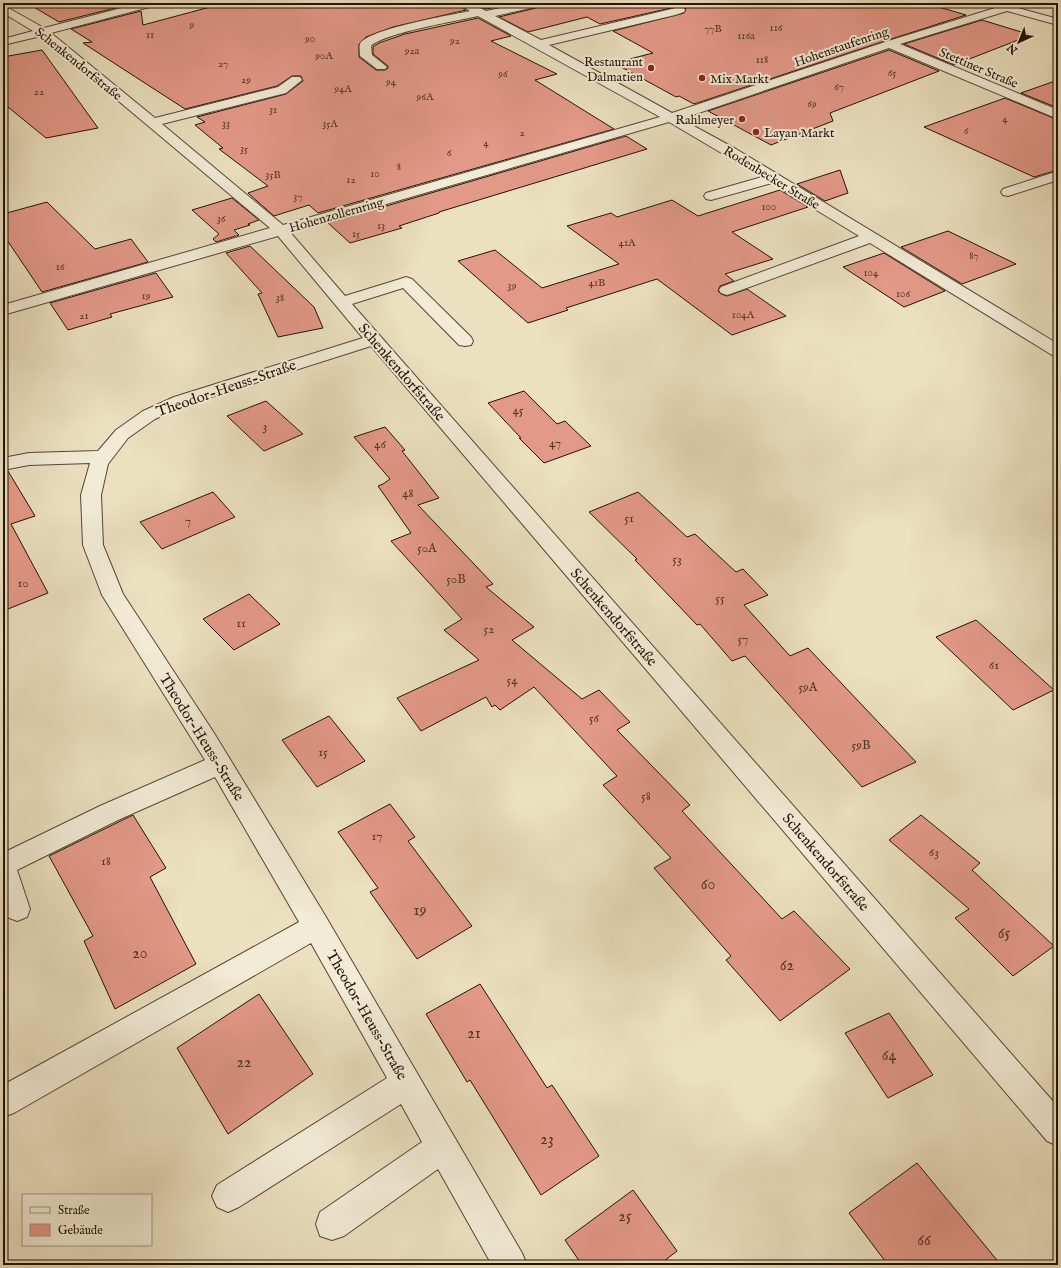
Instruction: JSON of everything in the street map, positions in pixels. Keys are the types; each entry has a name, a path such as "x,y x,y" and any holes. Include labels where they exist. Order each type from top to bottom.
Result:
{"street":[{"path":"3,42 153,3"},
{"name":"Rodenbecker Straße","path":"462,3 539,44 774,178 1058,351"},
{"path":"381,67 366,56 365,45 370,40 387,33 540,3"},
{"name":"Hohenstaufenring","path":"670,118 889,44 1022,3"},
{"name":"Schenkendorfstraße","path":"3,8 43,32 281,230 374,340 1058,1130"},
{"path":"1007,8 1058,22"},
{"path":"539,44 680,10"},
{"name":"Stettiner Straße","path":"889,44 1058,115"},
{"path":"152,123 282,90 296,80"},
{"name":"Hohenzollernring","path":"3,310 670,118"},
{"path":"1008,192 1058,175"},
{"path":"711,196 774,178"},
{"path":"727,290 871,237"},
{"path":"342,302 406,282 465,340"},
{"name":"Theodor-Heuss-Straße","path":"374,340 174,404 149,415 122,434 99,463 91,495 93,545 113,595 220,764 316,926 510,1265"},
{"path":"3,464 29,459 104,457"},
{"path":"17,910 3,866 109,813 220,764"},
{"path":"3,1102 316,926"},
{"path":"228,1196 406,1083"},
{"path":"332,1224 442,1147"}],"building":[{"path":"27,3 135,3 59,22"},
{"path":"225,3 456,3 466,10 393,27 366,37 359,44 359,57 376,70 385,70 388,66 373,54 373,47 379,43 405,34 478,18 511,36 491,41 557,74 535,80 614,129 318,213 309,205 274,216 248,193 268,186 219,149 223,148 195,125 205,122 197,117 286,94 303,81 301,76 292,76 277,86 185,109 83,43 92,42 71,29 141,11 143,25"},
{"path":"473,3 518,3 486,9"},
{"path":"546,3 925,3 966,15 694,104 679,96 676,97 614,63 653,53 613,31 684,13 686,9 684,7 680,6 600,24 587,17 528,32 499,17 544,6"},
{"path":"982,20 1031,35 954,65 904,44"},
{"path":"42,50 98,128 46,138 3,103 3,57"},
{"path":"889,50 939,71 830,113 833,121 771,145 708,111"},
{"path":"1058,80 1058,108 1021,93"},
{"path":"1005,98 1058,120 1058,170 1034,177 924,127"},
{"path":"626,136 647,149 439,212 399,226 402,228 350,243 328,223"},
{"path":"840,170 848,193 825,201 797,184"},
{"path":"780,190 808,207 732,232 773,259 725,274 734,281 720,286 718,291 727,296 747,289 786,316 732,335 657,279 566,308 568,310 528,323 458,261 495,250 542,288 619,264 567,226 611,213 617,217 672,200 698,216"},
{"path":"232,198 259,220 248,224 250,225 234,230 239,235 216,242 213,239 219,234 192,210"},
{"path":"47,202 95,249 131,239 148,262 42,292 3,234 3,214"},
{"path":"948,231 1016,264 962,284 901,247"},
{"path":"250,246 314,307 323,328 278,337 258,294 262,293 226,253"},
{"path":"884,253 945,291 904,307 843,267"},
{"path":"156,273 173,297 110,314 112,317 68,330 50,303"},
{"path":"524,391 557,424 565,421 591,446 544,463 519,438 521,438 488,403"},
{"path":"266,401 303,434 264,451 227,416"},
{"path":"385,427 405,450 402,451 439,498 418,505 493,584 486,587 534,627 512,640 582,699 599,690 630,722 617,730 690,805 682,811 782,919 794,911 850,969 780,1021 726,960 731,956 654,868 671,858 603,785 617,776 534,687 500,710 495,705 492,707 486,697 421,731 397,698 479,660 444,630 462,619 391,541 411,533 378,486 390,479 354,437"},
{"path":"3,471 8,471 35,516 11,524 48,593 3,611"},
{"path":"213,492 235,517 162,549 140,522"},
{"path":"638,492 687,537 695,534 736,572 743,569 768,595 744,605 790,656 808,648 916,762 862,787 745,656 732,661 700,624 697,625 635,560 637,559 589,512"},
{"path":"249,594 280,624 234,650 203,619"},
{"path":"976,620 1054,690 1013,710 936,637"},
{"path":"329,716 365,761 317,787 282,740"},
{"path":"390,804 415,837 408,841 472,926 417,959 370,892 378,888 338,832"},
{"path":"133,815 166,868 150,877 196,964 115,1009 84,941 93,936 49,856"},
{"path":"921,815 980,863 972,870 1054,946 1013,976 955,918 969,909 889,840"},
{"path":"480,984 547,1088 552,1085 599,1156 541,1195 470,1080 467,1082 426,1014"},
{"path":"259,994 313,1074 228,1134 177,1048"},
{"path":"889,1013 933,1075 888,1098 845,1033"},
{"path":"917,1163 1001,1265 888,1265 849,1213"},
{"path":"633,1190 677,1251 659,1265 582,1265 565,1240"}],"place":[{"name":"Restaurant Dalmatien","path":"651,68"},
{"name":"Mix Markt","path":"702,78"},
{"name":"Rahlmeyer","path":"742,119"},
{"name":"Layan Markt","path":"756,132"}]}
